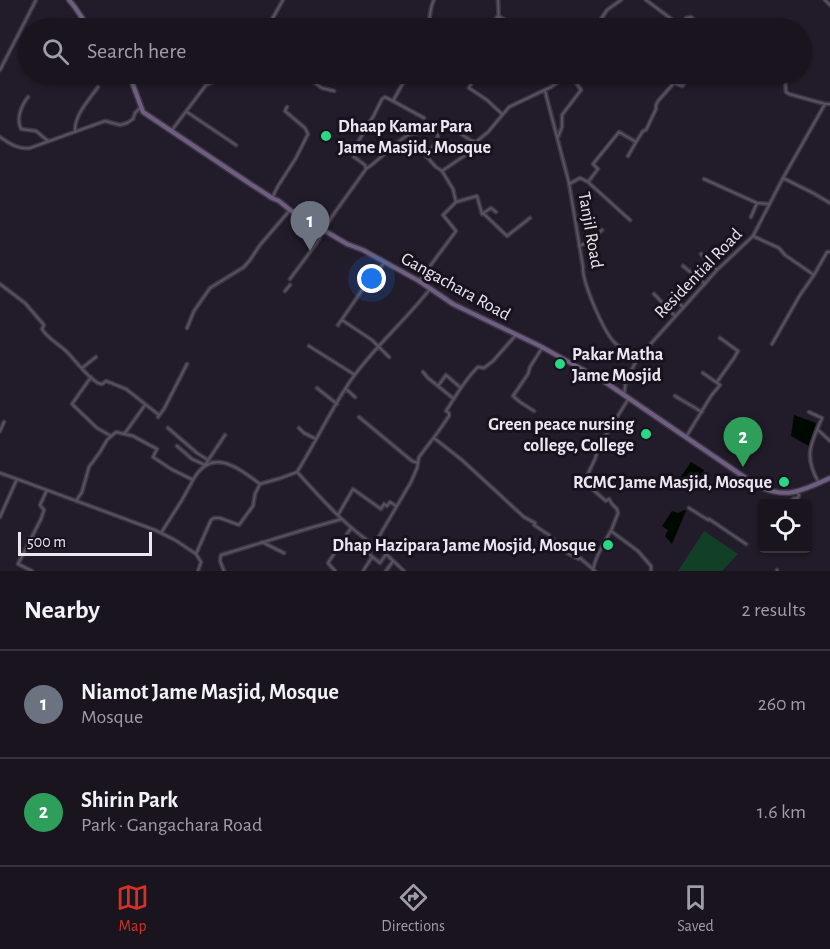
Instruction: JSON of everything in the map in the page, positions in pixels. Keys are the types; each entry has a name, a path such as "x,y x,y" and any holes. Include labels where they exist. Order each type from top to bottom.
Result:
{"main road":[{"path":"69,0 82,18"},
{"path":"133,84 141,107"},
{"name":"Gangachara Road","path":"141,107 143,112 290,210 347,244 418,281 453,304 596,377 761,487 778,493 797,492 830,478"}],"street":[{"path":"27,18 36,0"},
{"path":"273,18 283,0"},
{"path":"431,18 430,7 434,0"},
{"path":"498,0 499,16 502,18"},
{"path":"602,18 607,10 621,0"},
{"path":"646,0 670,18"},
{"path":"825,0 830,5"},
{"path":"0,70 18,35"},
{"path":"172,130 208,84"},
{"path":"316,84 334,92"},
{"path":"393,101 402,84"},
{"path":"472,84 470,88 502,114"},
{"path":"442,171 470,152 476,142 488,132 509,107 554,84"},
{"path":"558,140 562,127 562,115 581,90 577,84"},
{"path":"628,156 643,131 646,130 656,110 656,105 673,84"},
{"path":"785,84 788,93 830,104"},
{"path":"75,132 76,121 98,87"},
{"name":"Tanjil Road","path":"545,90 569,184 583,272 592,303 614,343 638,358"},
{"path":"28,97 21,107 18,123 21,129 36,131 48,141"},
{"path":"366,169 352,152 382,99 393,101 424,118"},
{"name":"Residential Road","path":"624,395 626,380 638,358 717,270 753,237 825,104"},
{"path":"0,137 24,149 105,121 120,125 128,123 141,107"},
{"path":"272,198 308,134 305,128 285,111 287,107"},
{"path":"186,112 236,145"},
{"path":"456,202 453,189 442,171 426,156 437,141 438,134 451,127 476,142"},
{"path":"290,279 366,169 410,134 422,132"},
{"path":"588,182 598,169 593,164 619,132 636,142"},
{"path":"569,184 580,178 588,182 630,220"},
{"path":"783,178 830,203"},
{"path":"704,179 757,203 769,204"},
{"path":"418,281 455,233 443,213 456,202 477,196 482,214 507,236 530,218"},
{"path":"751,217 757,203"},
{"path":"482,214 491,208 495,212"},
{"path":"187,328 194,311 210,288 244,267 271,230 290,210"},
{"path":"579,246 588,242 602,230"},
{"path":"753,237 779,248 785,255 814,275"},
{"path":"772,344 827,252 830,252"},
{"path":"701,254 717,270"},
{"path":"338,326 365,285 385,262"},
{"path":"684,266 705,284"},
{"path":"0,284 30,308 44,325 42,329 45,334 65,350 99,384 106,381 126,389 159,416 187,364"},
{"path":"285,291 290,285"},
{"path":"196,554 211,520 220,518 241,524 253,506 260,484 297,472 355,375 430,289"},
{"path":"654,294 675,316"},
{"path":"670,294 683,307"},
{"path":"342,320 372,340 389,357"},
{"path":"404,571 386,554 380,563 369,554 411,482 418,458 448,416 446,411 461,388 478,367 484,368 494,361 517,335"},
{"path":"717,382 738,351 720,338"},
{"path":"309,346 355,375"},
{"path":"534,411 513,396 542,348"},
{"path":"82,368 96,357"},
{"path":"423,372 454,399"},
{"path":"686,436 720,385 703,373"},
{"path":"438,386 446,375 461,388"},
{"path":"91,377 72,404 97,428 111,436"},
{"path":"317,388 337,404"},
{"path":"346,389 355,397"},
{"path":"675,396 702,412"},
{"path":"594,570 594,564 618,514 609,499 606,501 591,488 586,478 596,459 599,446 629,398"},
{"path":"124,433 145,405"},
{"path":"810,412 822,418 809,448 812,469 819,483"},
{"path":"359,417 412,461 418,463"},
{"path":"0,430 4,422"},
{"path":"168,428 208,460"},
{"path":"299,428 316,439"},
{"path":"817,429 830,441"},
{"path":"76,501 82,492 89,467 107,440 116,432 133,436 157,449 153,457 193,480"},
{"path":"177,446 192,459 205,465 225,435"},
{"path":"434,438 462,460 524,517 549,535 548,538 551,541 553,539 567,553 580,558 594,570"},
{"path":"161,533 183,500 198,471 204,465 222,462 260,484"},
{"path":"0,472 161,533 196,554 201,562 198,571"},
{"path":"297,472 351,528 374,545"},
{"path":"0,516 17,479"},
{"path":"338,515 353,489 381,509 384,504 387,506 390,502 396,506"},
{"path":"32,571 25,570 18,562 41,519 44,510 40,505 46,490"},
{"path":"793,499 798,498 797,492"},
{"path":"689,508 746,544"},
{"path":"224,571 220,561 221,555 342,519"},
{"path":"335,571 328,563 351,528"},
{"path":"610,530 638,551 651,566 651,571"},
{"path":"262,542 284,553"},
{"path":"363,571 372,557"},
{"path":"386,571 394,561"},
{"path":"327,571 330,566"}],"green space":[{"path":"704,531 738,554 722,571 678,571"}],"shaded area":[{"path":"794,415 816,423 809,446 791,436"},
{"path":"691,462 704,470 698,484 696,483 691,491 685,487 686,482 680,478"},
{"path":"685,510 672,544 665,536 668,530 662,526 672,511 678,513"}],"place":[{"name":"Dhaap Kamar Para Jame Masjid, Mosque","path":"326,136"},
{"name":"Niamot Jame Masjid, Mosque","path":"310,251"},
{"name":"Pakar Matha Jame Mosjid","path":"560,364"},
{"name":"Green peace nursing college, College","path":"646,434"},
{"name":"Shirin Park","path":"743,467"},
{"name":"RCMC Jame Masjid, Mosque","path":"784,482"},
{"name":"Dhap Hazipara Jame Mosjid, Mosque","path":"608,545"}]}
